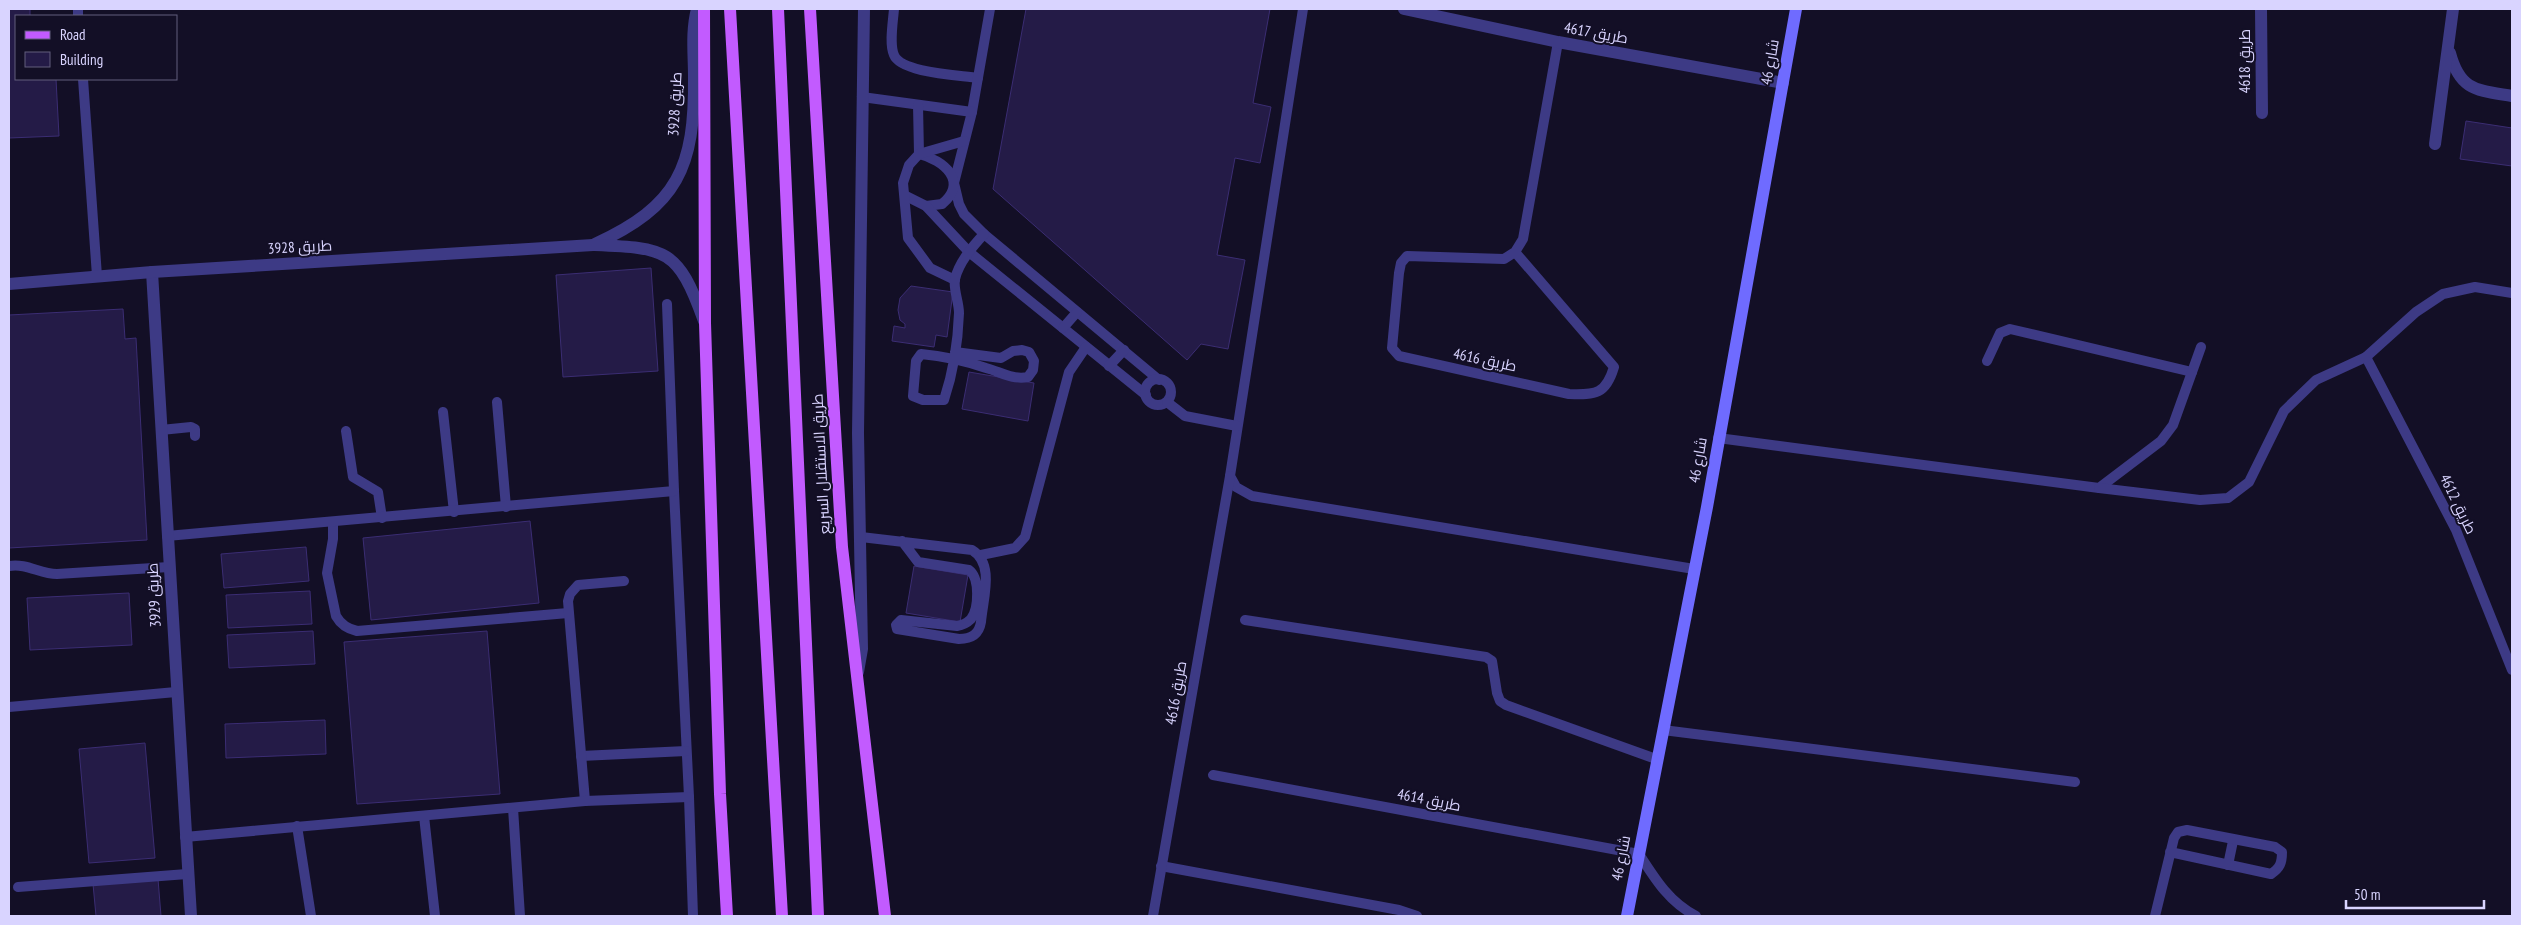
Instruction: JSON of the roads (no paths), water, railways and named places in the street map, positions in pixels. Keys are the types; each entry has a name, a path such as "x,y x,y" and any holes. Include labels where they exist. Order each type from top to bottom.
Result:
{"main road":[{"path":"704,9 705,323 720,794 727,916"},
{"path":"730,9 782,916"},
{"path":"778,9 818,916"},
{"name":"طريق الاستقلال السريع","path":"810,9 842,547 885,916"}],"street":[{"name":"طريق 3928","path":"592,245 624,231 647,216 664,199 682,169 688,153 693,125 693,48 694,21 697,9"},
{"path":"856,679 862,649 858,433 864,9"},
{"name":"طريق 4617","path":"1404,9 1558,42 1783,83"},
{"name":"شارع 46","path":"1627,916 1694,569 1796,9"},
{"name":"طريق 4618","path":"2261,9 2262,113"},
{"path":"2435,144 2452,9"},
{"path":"2448,48 2455,71 2466,84 2488,92 2512,96"},
{"name":"طريق 3928","path":"9,284 152,272 592,245 640,247 658,252 670,259 681,270 690,282 705,323"},
{"name":"طريق 3929","path":"152,272 190,916"}],"lane":[{"path":"894,9 893,53 899,62 909,68 978,78"},
{"path":"926,206 942,204 953,191 972,112 990,9"},
{"name":"طريق 4616","path":"1152,916 1230,476 1303,9"},
{"path":"1515,252 1523,239 1558,42"},
{"path":"83,80 97,276"},
{"path":"862,97 972,112"},
{"path":"918,105 919,154"},
{"path":"955,280 930,268 908,238 905,222 906,196 904,177 909,165 919,154 964,141"},
{"path":"919,154 938,160 951,174 959,204 964,214 984,234 1159,380 1170,386 1171,394 1167,402"},
{"path":"906,196 926,206 969,252 1155,404 1167,402 1185,416 1237,426"},
{"path":"954,356 1018,379 1028,377 1033,370 1034,361 1029,352 1022,350 1001,358 954,356 920,354 917,356 914,398 944,400 954,356 959,310 955,280 969,252 984,234"},
{"name":"طريق 4616","path":"1515,252 1614,367 1610,382 1593,394 1569,394 1399,356 1394,353 1392,348 1399,273 1401,263 1406,256 1504,259 1515,252"},
{"path":"1718,438 2200,500 2228,498 2249,482 2284,411 2316,380 2366,357 2416,312 2443,294 2475,287 2512,293"},
{"path":"667,304 693,916"},
{"path":"1063,328 1077,312"},
{"path":"1987,361 2000,333 2010,329 2192,372"},
{"path":"2099,488 2161,441 2173,425 2201,346"},
{"path":"981,555 1015,548 1025,537 1069,372 1075,360 1086,347"},
{"path":"1109,366 1124,350"},
{"name":"طريق 4612","path":"2366,357 2456,530 2512,670"},
{"path":"1146,396 1150,382 1159,380"},
{"path":"498,402 506,507"},
{"path":"443,412 454,512"},
{"path":"161,430 191,427 195,429 195,436"},
{"path":"346,431 353,477 378,492 382,518"},
{"path":"1230,476 1236,487 1252,496 1694,569"},
{"path":"167,536 674,492"},
{"path":"333,522 333,539 327,573 336,616 340,622 351,629 357,631 568,613"},
{"path":"861,537 902,541 972,550 981,555 985,562 986,571 980,630 974,636 967,639 959,639 900,631 896,625 901,620 957,626 964,624 974,614 976,581 969,570 918,562 902,541"},
{"path":"9,566 29,566 44,572 57,574 169,567"},
{"path":"585,801 568,613 570,594 578,585 624,581"},
{"path":"1245,620 1486,657 1492,661 1500,701 1506,706 1656,759"},
{"path":"9,707 176,692"},
{"path":"1663,730 2075,782"},
{"path":"581,756 686,751"},
{"name":"طريق 4614","path":"1214,775 1639,854"},
{"path":"185,837 585,801 689,797"},
{"path":"513,808 520,916"},
{"path":"424,816 436,916"},
{"path":"297,826 311,916"},
{"path":"2155,916 2170,852 2178,832 2187,830 2233,841 2275,847 2282,852 2282,860 2280,869 2271,874 2170,852"},
{"path":"2228,865 2233,841"},
{"path":"1639,854 1663,891 1682,909 1696,916"},
{"path":"1161,866 1389,908 1417,916"},
{"path":"18,887 187,874"}]}
